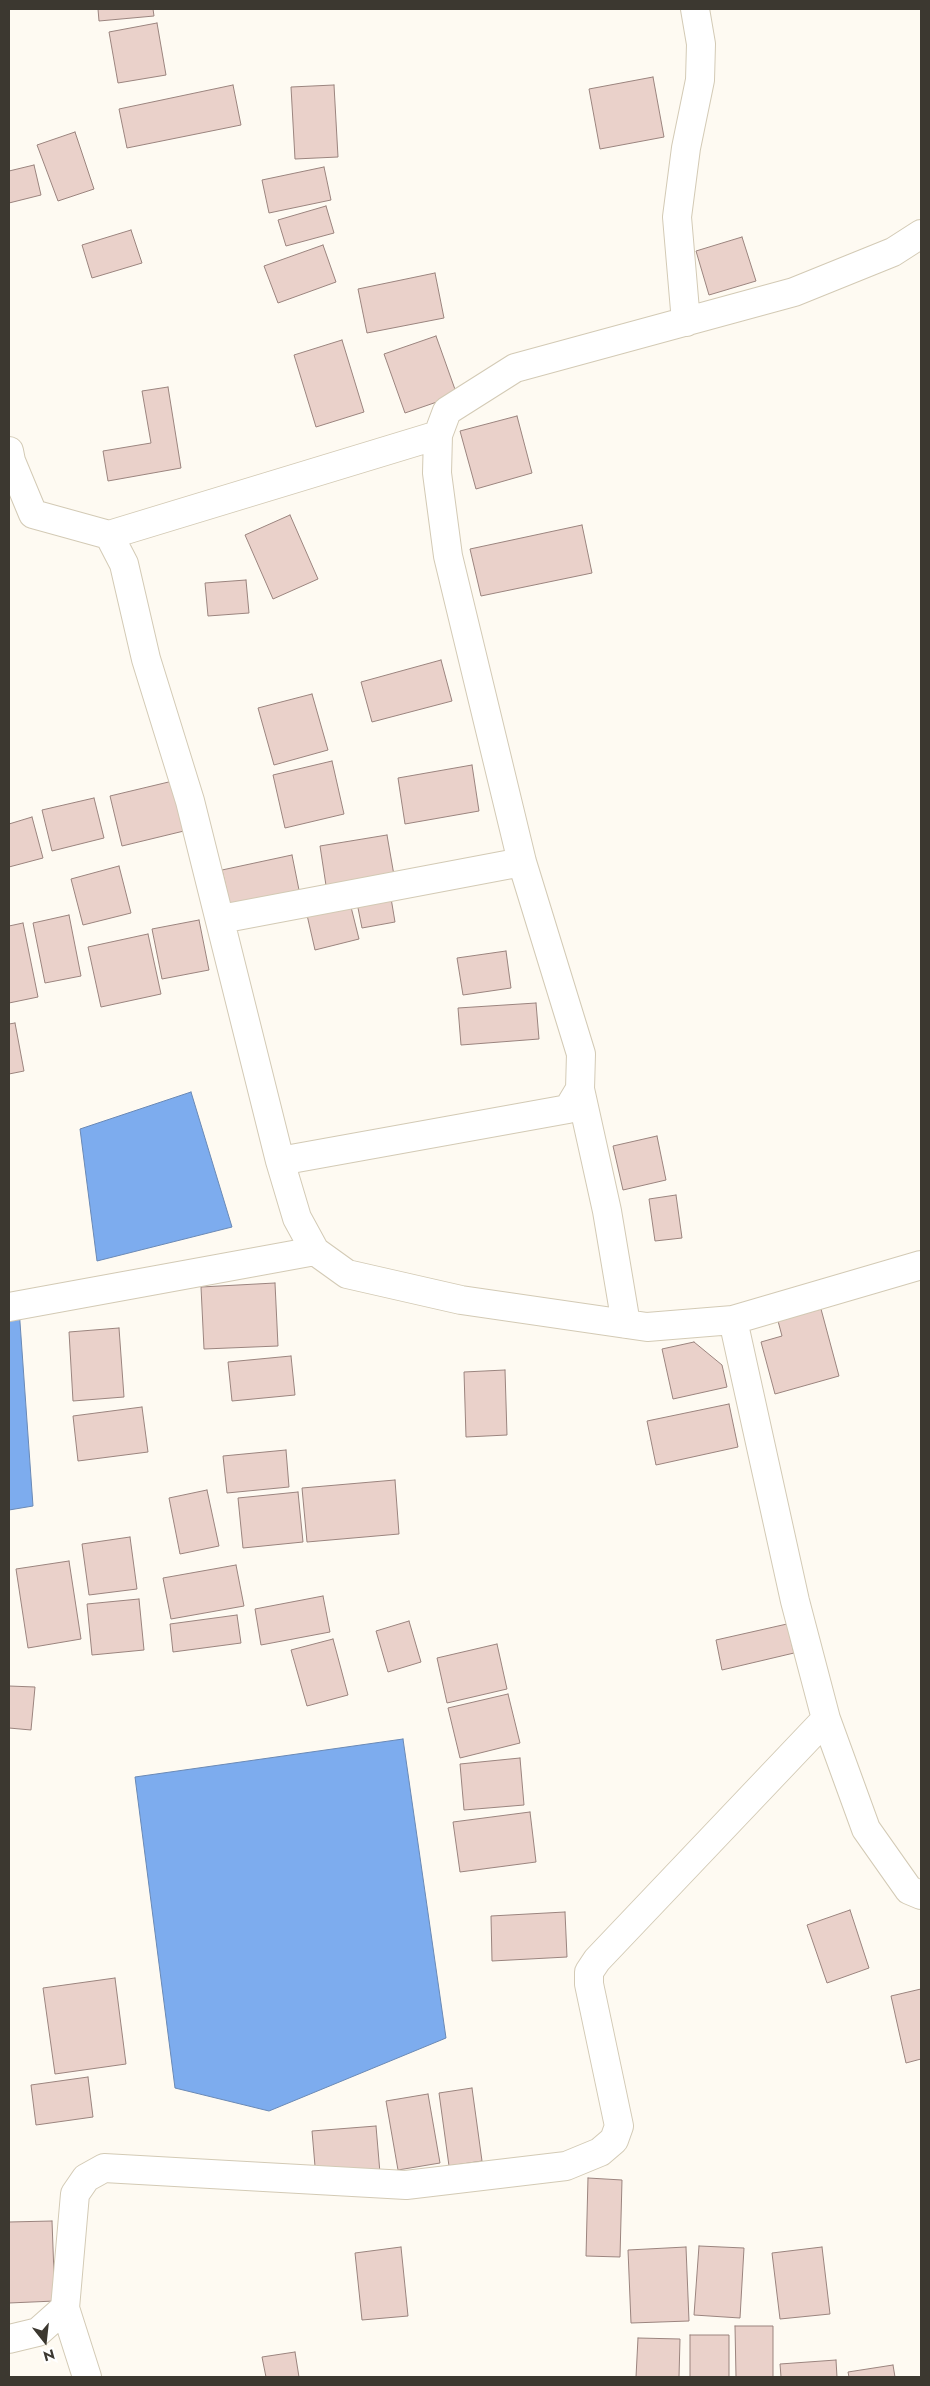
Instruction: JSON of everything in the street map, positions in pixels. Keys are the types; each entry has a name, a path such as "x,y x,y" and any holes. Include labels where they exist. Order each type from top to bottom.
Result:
{"street":[{"path":"686,322 677,217 686,148 700,80 701,44 695,9"},
{"path":"626,1324 607,1211 580,1089 581,1054 522,862 448,556 437,473 438,435 447,411 515,368 794,292 893,252 921,234"},
{"path":"9,451 21,512 109,535 438,435"},
{"path":"109,535 124,564 146,659 190,801 280,1161 297,1218 315,1250 347,1274 451,1298 647,1326 733,1320 921,1265"},
{"path":"221,919 522,862"},
{"path":"280,1161 568,1109 580,1089"},
{"path":"9,1307 315,1250"},
{"path":"733,1320 795,1601 826,1719 866,1829 909,1890 921,1895"},
{"path":"87,2377 65,2308 75,2194 86,2178 104,2168 406,2185 566,2166 600,2152 614,2140 619,2126 589,1984 589,1972 597,1960 826,1719"},
{"path":"9,2339 38,2332 65,2308"}],"water":[{"path":"191,1092 232,1227 97,1261 80,1129"},
{"path":"18,1294 33,1506 9,1510 9,1296"},
{"path":"403,1739 446,2038 269,2111 175,2088 135,1777"}],"building":[{"path":"98,9 153,9 154,16 99,21"},
{"path":"157,23 166,75 118,83 109,32"},
{"path":"653,77 664,137 600,149 589,89"},
{"path":"233,85 241,125 127,148 119,109"},
{"path":"334,85 338,157 295,159 291,87"},
{"path":"75,132 94,189 58,201 37,145"},
{"path":"34,165 41,195 9,203 9,171"},
{"path":"324,167 331,200 269,213 262,180"},
{"path":"326,206 334,233 286,246 278,220"},
{"path":"131,230 142,263 92,278 82,245"},
{"path":"742,237 756,281 709,295 696,251"},
{"path":"323,245 336,282 278,303 264,266"},
{"path":"435,273 444,318 367,333 358,289"},
{"path":"436,336 457,395 405,413 384,354"},
{"path":"342,340 364,412 316,427 294,355"},
{"path":"168,387 181,468 108,481 103,451 151,443 142,391"},
{"path":"517,416 532,473 476,489 460,431"},
{"path":"290,515 318,579 273,599 245,535"},
{"path":"582,525 592,573 481,596 470,549"},
{"path":"246,580 249,613 208,616 205,583"},
{"path":"441,660 452,701 372,722 361,682"},
{"path":"312,694 328,750 274,765 258,708"},
{"path":"332,761 344,814 285,828 273,775"},
{"path":"472,765 479,811 405,824 398,778"},
{"path":"177,780 188,830 122,846 110,796"},
{"path":"94,798 104,838 52,851 42,810"},
{"path":"32,817 43,858 9,867 9,824"},
{"path":"387,835 395,881 327,892 320,846"},
{"path":"292,855 299,890 230,905 222,870"},
{"path":"119,866 131,913 83,925 71,879"},
{"path":"391,898 395,922 362,928 357,903"},
{"path":"350,903 359,939 315,950 307,915"},
{"path":"69,915 81,976 45,983 33,923"},
{"path":"199,920 209,970 162,979 152,929"},
{"path":"23,923 38,997 9,1003 9,926"},
{"path":"148,934 161,994 101,1007 88,947"},
{"path":"506,951 511,988 463,995 457,958"},
{"path":"536,1003 539,1039 461,1045 458,1008"},
{"path":"15,1023 24,1071 9,1074 9,1024"},
{"path":"657,1136 666,1180 623,1190 613,1146"},
{"path":"676,1195 682,1238 655,1241 649,1199"},
{"path":"275,1283 278,1346 204,1349 201,1287"},
{"path":"821,1309 839,1376 775,1394 761,1342 782,1336 778,1321"},
{"path":"119,1328 124,1397 73,1401 69,1332"},
{"path":"694,1342 722,1365 727,1387 673,1399 662,1349"},
{"path":"291,1356 295,1395 232,1401 228,1362"},
{"path":"505,1370 507,1435 466,1437 464,1372"},
{"path":"729,1404 738,1447 656,1465 647,1421"},
{"path":"142,1407 148,1452 78,1461 73,1416"},
{"path":"286,1450 289,1487 227,1493 223,1456"},
{"path":"395,1480 399,1534 307,1542 302,1488"},
{"path":"207,1490 219,1546 180,1554 169,1498"},
{"path":"298,1492 303,1542 243,1548 238,1498"},
{"path":"130,1537 137,1589 89,1595 82,1544"},
{"path":"69,1561 81,1639 28,1648 16,1569"},
{"path":"236,1565 244,1606 171,1619 163,1578"},
{"path":"323,1596 330,1632 261,1645 255,1609"},
{"path":"139,1599 144,1650 92,1655 87,1604"},
{"path":"237,1615 241,1643 173,1652 170,1624"},
{"path":"409,1621 421,1662 388,1672 376,1631"},
{"path":"787,1624 794,1653 722,1670 716,1640"},
{"path":"333,1639 348,1695 307,1706 291,1650"},
{"path":"497,1644 507,1689 447,1703 437,1658"},
{"path":"9,1686 35,1687 31,1730 9,1728"},
{"path":"508,1694 520,1743 460,1758 448,1708"},
{"path":"520,1758 524,1805 464,1810 460,1764"},
{"path":"530,1812 536,1862 460,1872 453,1822"},
{"path":"850,1910 869,1968 827,1983 807,1925"},
{"path":"565,1912 567,1957 492,1961 491,1916"},
{"path":"115,1978 126,2064 55,2074 43,1988"},
{"path":"921,1989 921,2059 906,2063 891,1996"},
{"path":"88,2077 93,2117 36,2125 31,2085"},
{"path":"472,2088 482,2161 449,2166 439,2093"},
{"path":"428,2094 440,2163 398,2170 386,2101"},
{"path":"376,2126 380,2173 316,2178 312,2131"},
{"path":"588,2178 622,2180 620,2257 586,2256"},
{"path":"52,2221 55,2301 9,2303 9,2222"},
{"path":"699,2246 744,2248 740,2318 694,2315"},
{"path":"401,2247 408,2316 362,2320 355,2253"},
{"path":"686,2247 689,2321 631,2323 628,2250"},
{"path":"822,2247 830,2314 780,2319 772,2253"},
{"path":"735,2326 773,2326 773,2377 736,2377"},
{"path":"690,2335 729,2335 729,2377 690,2377"},
{"path":"638,2338 680,2339 679,2377 636,2377"},
{"path":"295,2352 299,2377 266,2377 262,2357"},
{"path":"836,2360 837,2377 781,2377 780,2364"},
{"path":"893,2365 895,2377 849,2377 848,2372"}]}
